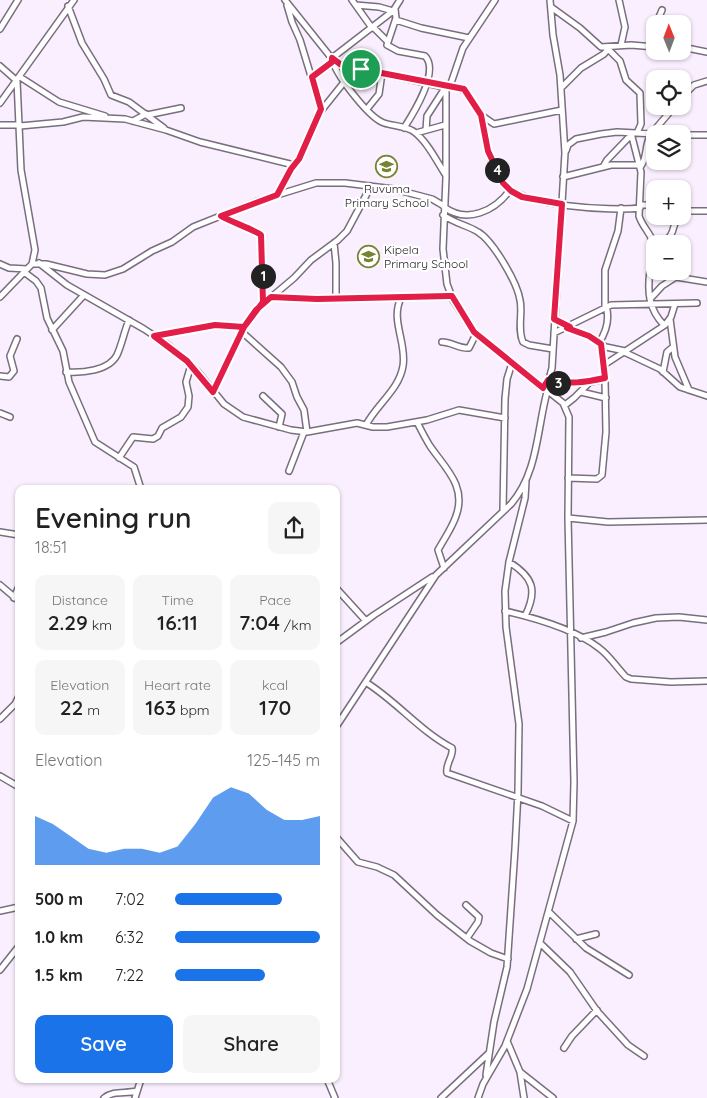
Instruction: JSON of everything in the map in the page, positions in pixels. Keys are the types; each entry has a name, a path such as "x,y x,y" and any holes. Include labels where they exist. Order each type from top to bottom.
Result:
{"street":[{"path":"0,30 18,0"},
{"path":"0,103 74,0"},
{"path":"352,0 372,28 387,41 389,47 428,58 428,82 415,111 404,128"},
{"path":"312,77 394,10 400,0"},
{"path":"426,130 427,116 446,87 469,38 495,0"},
{"path":"340,640 444,568 515,499 526,481 534,458 545,390 552,368 565,154 561,89 552,35 550,0"},
{"path":"619,0 625,26 620,45"},
{"path":"286,2 332,60 345,81 367,109 382,123 416,133 446,175"},
{"path":"286,2 321,109"},
{"path":"356,5 394,10"},
{"path":"68,6 82,43 104,79 111,95 129,102 166,130"},
{"path":"551,6 601,47 609,48 620,45 646,47"},
{"path":"387,41 396,20 394,10"},
{"path":"660,15 662,10"},
{"path":"396,20 421,28 469,38"},
{"path":"561,89 581,68 604,54 609,48"},
{"path":"603,167 607,160 640,124 640,93 626,80 620,61 609,48"},
{"path":"691,49 707,52"},
{"path":"332,60 346,66 466,91 485,120 497,125 523,117 562,110"},
{"path":"0,66 18,79 59,102 110,118"},
{"path":"367,109 379,94 382,73"},
{"path":"0,297 32,264 34,254 22,176 18,79"},
{"path":"277,195 299,159 321,109 345,81"},
{"path":"691,88 694,85 707,81"},
{"path":"446,87 446,175 443,215 443,261 447,284 452,296 476,334 565,405 568,417 573,821 527,989 507,1041 486,1078 478,1098"},
{"path":"133,121 146,114 181,108"},
{"path":"481,115 488,151 503,183 522,197 562,204 621,208 646,206"},
{"path":"659,125 668,115"},
{"path":"0,125 63,122 83,117 133,121 200,142 294,165"},
{"path":"416,133 446,125"},
{"path":"565,154 568,145 576,139 609,132 646,134"},
{"path":"633,133 634,148 640,165 641,222 651,235"},
{"path":"691,135 707,135"},
{"path":"640,165 645,159 646,142"},
{"path":"563,177 603,167 625,164 640,165"},
{"path":"32,264 40,263 87,274 105,275 123,268 172,242 193,226 277,195 316,183 345,183 416,194 437,201 457,213 486,212 499,203 510,190"},
{"path":"213,392 243,330 263,302 295,278 312,259 347,231 371,186"},
{"path":"568,478 597,479 602,475 605,455 606,398 604,365 600,344 606,329 608,316 605,306 605,270 618,231 621,208"},
{"path":"691,211 707,212"},
{"path":"443,215 459,225 477,231 494,247 503,260 518,291 521,304 521,334 524,342 529,345 553,349"},
{"path":"221,216 261,235 263,302"},
{"path":"334,243 336,298"},
{"path":"34,254 40,263 67,285 154,336 191,365 213,392 233,412 243,417 305,432 357,423 378,428 417,422 458,410 505,418"},
{"path":"0,264 25,271 39,285 52,330 63,351 66,372 79,408 95,442 134,468 137,485"},
{"path":"650,302 662,286 676,276 707,282"},
{"path":"650,280 650,302 655,316 664,325"},
{"path":"52,330 84,295"},
{"path":"271,297 401,298 452,296"},
{"path":"366,425 373,412 393,390 401,374 404,357 396,319 398,304 401,298"},
{"path":"554,334 605,306 650,302 697,303"},
{"path":"604,365 664,325 670,318 675,304"},
{"path":"670,318 678,366 689,390"},
{"path":"554,319 589,336 600,344 655,366 675,384 707,396"},
{"path":"66,372 89,371 112,362 129,320"},
{"path":"154,336 215,325 243,330 281,367 292,382 304,410 305,432 289,471"},
{"path":"442,342 465,348 471,344 476,334"},
{"path":"0,376 9,377 14,371 10,356 17,338"},
{"path":"663,372 668,350 674,347"},
{"path":"503,511 507,379 512,363"},
{"path":"119,458 133,437 156,438 162,428 181,417 188,407 186,382 191,365"},
{"path":"548,380 562,383 590,382 605,378"},
{"path":"565,405 590,382"},
{"path":"581,392 606,398"},
{"path":"264,396 282,414 279,427"},
{"path":"0,413 10,417"},
{"path":"417,422 430,446 453,476 458,492 459,505 456,516 438,550 444,568"},
{"path":"486,1078 489,1053 508,959 518,798 518,708 507,636 505,610 506,577 525,498 526,481"},
{"path":"568,518 608,522 707,520"},
{"path":"0,532 15,534"},
{"path":"509,562 531,583 532,594 525,616"},
{"path":"340,721 436,574"},
{"path":"0,585 15,598"},
{"path":"340,592 366,621"},
{"path":"505,610 571,633 600,648 630,679 663,682 707,681"},
{"path":"581,638 656,618 679,617 707,620"},
{"path":"366,683 389,698 434,737 452,748 446,768 447,772 542,806 573,821"},
{"path":"0,719 15,704"},
{"path":"0,776 15,785"},
{"path":"340,842 358,862 377,867 394,875 437,916 478,946 508,959"},
{"path":"466,905 479,916 478,922 467,938"},
{"path":"0,911 15,907"},
{"path":"549,912 576,939 598,957 629,975"},
{"path":"576,939 596,934"},
{"path":"540,943 556,956 579,982 596,1010 628,1045 644,1056"},
{"path":"0,970 15,951"},
{"path":"564,1048 572,1036 596,1010"},
{"path":"507,1041 520,1072 524,1098"},
{"path":"441,1098 489,1053"},
{"path":"520,1072 552,1098"},
{"path":"136,1098 140,1083"},
{"path":"329,1083 335,1098"},
{"path":"104,1098 114,1092 128,1093 137,1091"}],"place":[{"name":"Ruvuma Primary School","path":"387,167"},
{"name":"Kipela Primary School","path":"368,256"}],"route":[{"path":"361,69 340,64 332,58 332,62 312,77 321,109 299,159 291,169 277,195 221,216 261,235 260,249 264,283 263,302 244,327 215,325 178,332 166,332 154,336 187,361 213,392 231,358 244,327 256,310 263,302 271,297 284,299 327,299 345,297 406,298 452,296 478,337 543,388 548,380 568,383 590,382 605,378 601,344 592,338 567,328 570,327 554,319 562,204 522,197 511,191 503,183 488,151 481,115 464,89 450,86 444,87 431,82 361,69"}]}
